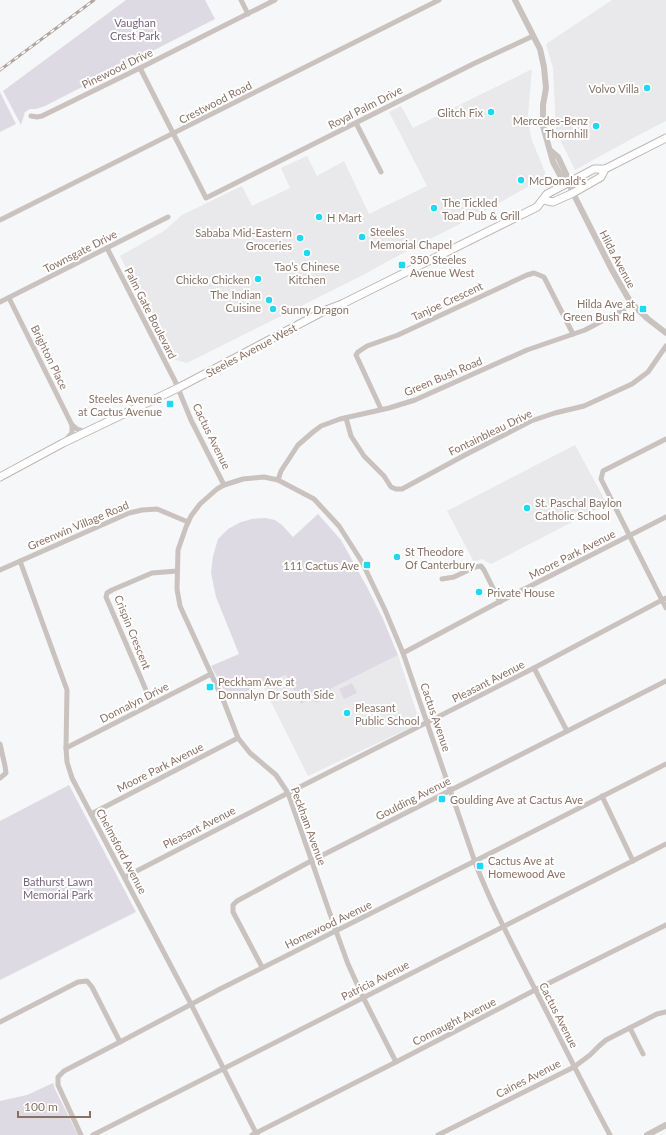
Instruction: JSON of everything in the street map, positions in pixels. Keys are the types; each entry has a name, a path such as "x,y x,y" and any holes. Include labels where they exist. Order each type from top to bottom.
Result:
{"main road":[{"name":"Steeles Avenue West","path":"0,477 86,432 178,388 326,310 342,304 531,210 543,200 546,194 568,182 594,169 605,169 666,138"},
{"name":"Steeles Avenue West","path":"543,200 553,202 573,193 601,177 605,169"}],"street":[{"path":"241,0 248,14"},
{"name":"Pinewood Drive","path":"31,116 37,118 42,116 275,0"},
{"name":"Crestwood Road","path":"0,220 439,0"},
{"name":"Hilda Avenue","path":"514,0 540,49 544,67 546,88 543,126 551,151 552,160 560,175 568,182 612,270 631,304 666,333"},
{"name":"Royal Palm Drive","path":"174,134 206,198 473,64 533,36"},
{"path":"140,68 174,134"},
{"path":"356,123 381,172"},
{"name":"Townsgate Drive","path":"0,302 168,217"},
{"name":"Palm Gate Boulevard","path":"107,248 178,388"},
{"name":"Tanjoe Crescent","path":"381,409 356,355 358,352 367,346 398,335 527,275 534,273 544,277 573,334"},
{"name":"Brighton Place","path":"9,298 72,425"},
{"name":"Green Bush Road","path":"278,480 281,471 298,445 313,432 330,422 415,400 527,350 585,330 623,310 631,304"},
{"name":"Fontainbleau Drive","path":"346,418 351,436 364,456 384,476 391,487 402,489 531,421 584,406 632,384 648,372 666,346"},
{"name":"Cactus Avenue","path":"178,388 224,485 243,479 264,477 278,480 314,500 339,526 362,562 385,610 403,653 486,892 502,927 610,1135"},
{"path":"72,425 77,429 86,432"},
{"path":"64,443 72,433 72,425"},
{"path":"666,439 603,471 601,479 629,536 664,599 666,608"},
{"name":"Peckham Avenue","path":"224,485 200,504 188,522 178,550 177,589 180,606 238,738 250,753 276,775 288,793 348,964 396,1062"},
{"name":"Greenwin Village Road","path":"0,570 129,513 157,509 188,522"},
{"name":"Moore Park Avenue","path":"403,653 666,517"},
{"name":"Chelmsford Avenue","path":"20,561 67,690 66,748 67,762 72,778 191,1004 255,1134"},
{"path":"442,579 454,577 475,567 481,566 500,602"},
{"name":"Crispin Crescent","path":"152,704 106,596 107,593 112,590 152,574 177,571"},
{"name":"Pleasant Avenue","path":"125,877 534,668 664,599"},
{"path":"534,668 567,731"},
{"name":"Donnalyn Drive","path":"66,748 211,674"},
{"name":"Goulding Avenue","path":"262,967 233,912 233,905 237,901 311,861 666,681"},
{"name":"Moore Park Avenue","path":"91,814 238,738"},
{"path":"0,744 6,773 0,778"},
{"name":"Homewood Avenue","path":"81,1135 58,1085 58,1077 64,1071 262,967 336,932 666,764"},
{"path":"602,796 632,861"},
{"name":"Patricia Avenue","path":"93,1135 666,844"},
{"name":"Connaught Avenue","path":"255,1134 535,990 666,925"},
{"path":"0,1022 78,982 87,981 92,987 120,1042"},
{"name":"Caines Avenue","path":"438,1135 574,1067 590,1055 602,1043 657,1014 666,1012"},
{"path":"630,1028 643,1054"},
{"path":"646,1135 666,1125"}],"shaded area":[{"path":"612,0 666,0 666,121 575,170 556,131 553,68 546,44"},
{"path":"532,69 528,116 531,138 545,172 544,178 365,274 187,363 173,359 120,256 164,231 182,215 242,186 252,206 290,188 281,168 307,156 317,176 344,161 369,214 427,186 389,112 401,106 413,128"},
{"name":"St. Paschal Baylon Catholic School","path":"575,445 607,504 491,564 482,559 474,562 447,511"},
{"name":"Pleasant Public School","path":"398,655 420,723 308,776 264,688 286,675 301,703"}],"green space":[{"name":"Vaughan Crest Park","path":"126,0 205,0 215,19 45,106 30,109 25,112 21,125 3,91"},
{"path":"0,92 16,124 0,132"},
{"path":"318,514 341,540 383,619 398,655 330,689 331,695 317,703 313,701 312,698 301,704 286,675 229,700 211,666 239,654 216,597 211,573 213,556 218,539 228,529 241,522 265,518 275,520 293,537"},
{"path":"352,683 357,693 344,699 339,689"},
{"name":"Bathurst Lawn Memorial Park","path":"69,785 136,912 0,980 0,821"},
{"path":"53,1083 78,1135 0,1135 0,1101 27,1095"}],"railway":[{"path":"0,70 94,0"}],"place":[{"name":"Volvo Villa","path":"647,88"},
{"name":"Glitch Fix","path":"491,112"},
{"name":"Mercedes-Benz Thornhill","path":"596,126"},
{"name":"McDonald's","path":"521,180"},
{"name":"The Tickled Toad Pub & Grill","path":"434,208"},
{"name":"H Mart","path":"319,217"},
{"name":"Steeles Memorial Chapel","path":"362,237"},
{"name":"Sababa Mid-Eastern Groceries","path":"300,238"},
{"name":"Tao’s Chinese Kitchen","path":"307,253"},
{"name":"350 Steeles Avenue West","path":"402,265"},
{"name":"Chicko Chicken","path":"258,279"},
{"name":"The Indian Cuisine","path":"269,300"},
{"name":"Sunny Dragon","path":"273,309"},
{"name":"Hilda Ave at Green Bush Rd","path":"643,309"},
{"name":"Steeles Avenue at Cactus Avenue","path":"170,404"},
{"name":"St. Paschal Baylon Catholic School","path":"527,508"},
{"name":"St Theodore Of Canterbury","path":"397,557"},
{"name":"111 Cactus Ave","path":"367,565"},
{"name":"Private House","path":"479,592"},
{"name":"Peckham Ave at Donnalyn Dr South Side","path":"210,687"},
{"name":"Pleasant Public School","path":"347,713"},
{"name":"Goulding Ave at Cactus Ave","path":"442,799"},
{"name":"Cactus Ave at Homewood Ave","path":"480,866"}]}
